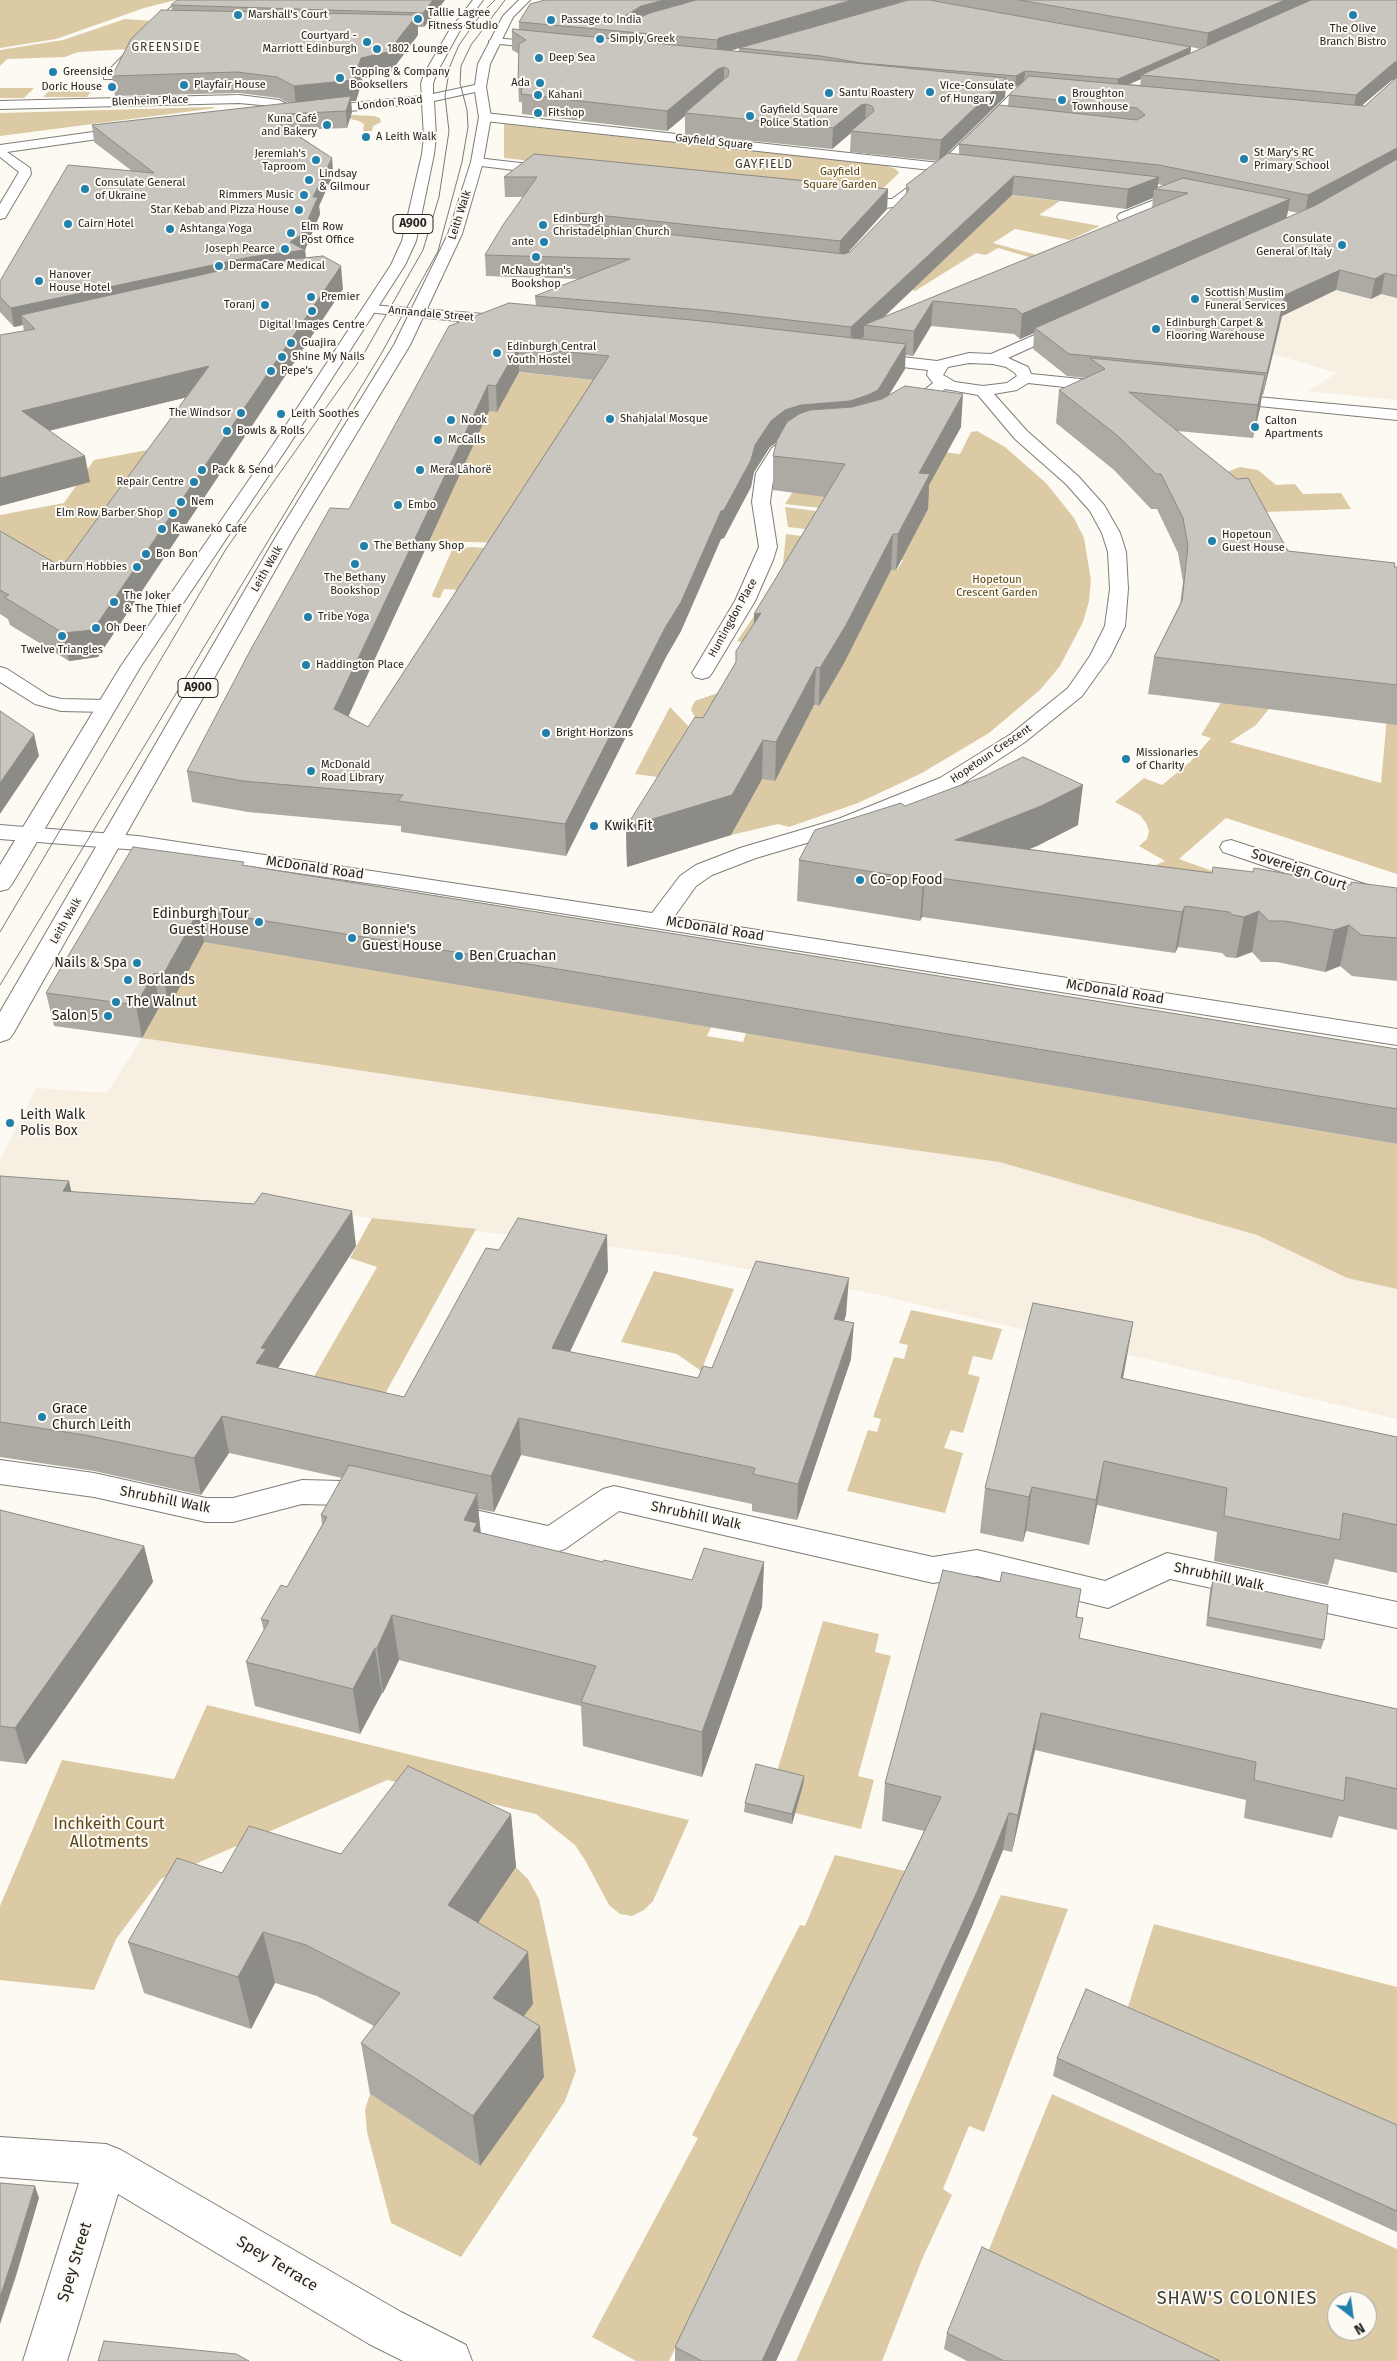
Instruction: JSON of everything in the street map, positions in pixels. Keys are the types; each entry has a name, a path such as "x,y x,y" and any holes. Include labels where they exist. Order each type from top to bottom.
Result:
{"street":[{"path":"108,77 184,0"},
{"name":"A900","path":"0,884 32,835 107,706 204,556 371,309 398,265 409,241 428,154 430,137 427,94 430,74 454,31 478,0"},
{"name":"A900","path":"480,87 484,64 494,40 508,16 525,0"},
{"path":"159,24 178,25"},
{"path":"494,40 558,46"},
{"name":"London Road","path":"242,112 292,110 480,87"},
{"name":"Leith Walk","path":"0,1034 286,535 402,345 455,234 477,162 485,117 480,87"},
{"path":"837,201 894,209 944,167 1024,87 1053,89"},
{"path":"999,92 1017,93"},
{"name":"Blenheim Place","path":"0,105 239,99 292,110"},
{"name":"London Road","path":"271,116 292,110"},
{"name":"Gayfield Square","path":"485,117 966,169"},
{"path":"993,117 1012,119"},
{"path":"671,137 684,126"},
{"path":"0,150 141,129"},
{"path":"836,155 850,143"},
{"path":"0,150 24,170 25,174 0,215"},
{"path":"477,162 568,172"},
{"path":"1124,217 1186,194 1156,190"},
{"name":"Annandale Street","path":"371,309 521,322"},
{"path":"993,359 1084,318"},
{"path":"850,356 941,374 957,388 983,391 1011,387 1024,378 1122,388"},
{"path":"888,417 925,397 941,374 962,359 993,359 1016,366 1022,370 1024,378"},
{"name":"Hopetoun Crescent","path":"659,920 688,881 704,870 732,858 846,824 948,783 1018,738 1075,692 1100,657 1115,626 1119,589 1117,552 1111,533 1098,509 1072,480 1021,435 983,391"},
{"path":"1210,397 1397,415"},
{"name":"Huntingdon Place","path":"702,673 745,601 764,560 768,547 761,502 765,472 778,452 792,442 822,435"},
{"path":"0,673 42,700 61,705 107,706"},
{"name":"McDonald Road","path":"0,832 112,841 388,878 1397,1037"},
{"name":"Sovereign Court","path":"1231,847 1382,898 1397,900"},
{"name":"Shrubhill Walk","path":"0,1472 94,1485 206,1510 233,1510 302,1492 342,1493 553,1540 614,1498 933,1570 977,1564 1108,1595 1167,1566 1397,1615"},
{"path":"0,2157 106,2164"},
{"name":"Spey Street","path":"45,2361 106,2164"},
{"name":"Spey Terrace","path":"106,2164 385,2328 450,2361"}],"shaded area":[{"path":"1336,290 1371,299 1381,294 1397,298 1397,400 1308,391 1337,373 1244,345 1247,332"},
{"path":"142,1038 592,1105 999,1162 1257,1235 1347,1278 1397,1289 1397,1419 875,1294 675,1255 330,1213 0,1207 0,1161 36,1088 107,1093"}],"green space":[{"path":"0,0 176,0 144,8 56,39 0,48"},
{"path":"125,19 152,21 129,49 78,52 65,57 7,59 0,66 0,50 63,40"},
{"path":"0,88 34,88 24,98 0,98"},
{"path":"50,90 92,90 87,97 43,97"},
{"path":"216,108 0,136 0,113"},
{"path":"337,116 374,116 380,118 381,122 373,126 372,131 363,131 364,124 359,121"},
{"name":"Gayfield Square Garden","path":"504,124 884,165 896,169 899,173 878,193 850,197 504,158"},
{"path":"1001,194 1060,201 1039,215 1100,226 1070,240 1015,229 993,243 1055,260 1050,263 998,248 986,255 976,253 915,291 909,289"},
{"path":"508,371 611,382 509,543 428,541 489,411 497,411 503,402"},
{"name":"Hopetoun Crescent Garden","path":"977,431 1005,447 1046,483 1074,518 1084,538 1091,580 1089,601 1083,622 1060,666 1040,690 989,733 922,773 858,803 789,827 778,824 731,835 755,790 635,774 670,707 708,747 810,705 819,706 840,669 737,641 770,593 783,564 786,534 824,539 874,567 897,570 903,560 898,559 927,509 925,450 960,454 971,432"},
{"path":"174,445 53,605 0,554 0,515 64,503 94,460"},
{"path":"1240,467 1258,470 1276,485 1295,484 1303,494 1341,493 1351,509 1265,512 1227,472"},
{"path":"797,485 869,502 865,513 785,504"},
{"path":"785,507 862,517 862,536 788,527"},
{"path":"471,547 543,552 484,592 444,589 440,598 433,597 432,595 452,550"},
{"path":"749,682 721,724 698,721 693,714 691,709 695,701"},
{"path":"1390,684 1397,685 1397,874 1226,818 1179,859 1276,894 1083,897 1165,861 1139,846 1147,839 1149,831 1140,815 1115,802 1144,778 1162,785 1190,762 1211,738 1201,735 1225,696 1272,705 1256,725 1230,742 1381,783"},
{"path":"186,932 711,1027 707,1036 743,1042 746,1033 1397,1144 1397,1289 1347,1278 1257,1235 999,1162 592,1105 142,1038 160,1006"},
{"path":"372,1218 476,1229 359,1441 293,1413 377,1267 350,1258"},
{"path":"654,1271 734,1289 701,1371 677,1354 621,1342"},
{"path":"911,1310 1002,1329 992,1360 973,1356 968,1374 980,1377 963,1433 951,1430 944,1448 963,1453 945,1513 847,1491 868,1430 877,1432 881,1419 873,1417 894,1357 904,1359 908,1345 899,1343"},
{"path":"823,1621 879,1634 875,1652 891,1656 858,1776 874,1780 861,1829 795,1813 775,1778"},
{"name":"Inchkeith Court Allotments","path":"207,1705 689,1820 653,1901 644,1910 632,1916 620,1914 609,1905 575,1845 536,1814 387,1780 161,1879 116,1939 94,1990 0,1980 0,1906 62,1760 174,1779"},
{"path":"835,1855 905,1871 669,2361 636,2361 592,2337 698,2138 692,2135 800,1925 805,1926"},
{"path":"516,1867 528,1879 539,1899 576,2071 565,2101 461,2257 391,2223 367,2132 365,2110 370,2094 480,2166 455,1957"},
{"path":"1001,1895 1068,1909 984,2132 969,2126 943,2189 952,2195 923,2257 882,2361 796,2361"},
{"path":"1154,1924 1397,1987 1397,2129 1126,2013"},
{"path":"1052,2094 1397,2249 1397,2361 1215,2361 988,2252"}],"building":[{"path":"177,0 433,0 423,13 171,5"},
{"path":"545,0 664,0 641,6 623,17 629,22 650,13 696,0 852,0 717,40 519,22 530,4"},
{"path":"909,0 929,0 1191,47 1118,79 1025,71 1016,76 861,63 821,56 739,48"},
{"path":"1019,0 1285,0 1208,33"},
{"path":"1311,0 1397,0 1397,62 1356,95 1141,75"},
{"path":"161,10 417,15 388,52 361,58 354,80 294,86 277,77 237,72 112,76 131,39"},
{"path":"513,29 1006,78 941,140 851,131 874,111 872,106 866,104 861,105 833,128 685,113 728,76 729,70 724,67 718,69 667,111 521,94 523,82 518,82 519,44 526,40 512,31"},
{"path":"1029,76 1365,106 1397,77 1397,148 1308,195 1159,165 959,144 999,105 1137,120 1145,115 1137,108 1009,95"},
{"path":"351,96 346,111 266,115 332,158 313,197 318,197 301,235 290,242 305,250 250,257 11,308 0,297 0,281 68,165 154,173 92,125"},
{"path":"948,153 1159,177 1128,189 1014,176 851,327 702,310 535,296 630,259 485,255 503,225 537,177 504,177 534,154 888,189 840,241 579,213 570,218 578,224 844,254 850,252 906,194 909,189 906,185"},
{"path":"1397,159 1397,276 1385,273 1375,279 1340,270 1285,295 1267,373 1069,354 1035,328 1316,205"},
{"path":"1183,178 1290,199 1022,314 1016,309 933,301 914,331 864,325 1188,193 1154,189"},
{"path":"323,256 341,266 93,630 63,633 4,597 9,595 0,590 0,531 62,567 209,366 22,411 85,456 0,478 0,335 35,329 21,315 250,264"},
{"path":"509,303 702,321 906,344 878,390 850,401 801,405 785,410 771,421 755,445 751,460 724,510 721,511 681,602 665,628 565,824 398,801 403,795 243,781 187,771 251,649 330,508 349,509 449,326","holes":["518,347 609,356 368,727 334,709 488,385 496,386"]},
{"path":"1090,358 1265,375 1258,405 1129,392 1237,479 1248,478 1288,551 1395,563 1394,567 1397,567 1397,685 1154,657 1182,601 1188,546 1183,518 1161,474 1156,474 1118,436 1059,390 1105,369"},
{"path":"905,386 963,394 919,473 930,474 898,534 893,534 846,625 820,668 816,667 776,742 763,740 732,795 626,827 695,717 703,718 736,662 736,651 761,613 754,614 845,464 773,456 777,440 787,422 799,414 810,410 852,407 882,399"},
{"path":"0,711 34,734 0,783"},
{"path":"1023,757 1083,785 1041,806 955,840 1212,873 1213,867 1253,872 1254,868 1351,885 1351,882 1397,888 1397,938 1361,935 1349,925 1334,930 1285,921 1269,921 1259,911 1244,917 1233,915 1229,912 1185,906 1182,912 925,876 923,880 799,860 815,830 901,803 905,806 985,776"},
{"path":"133,847 244,862 242,865 1397,1049 1397,1109 199,910 163,975 154,973 136,1005 46,993"},
{"path":"0,1176 69,1181 63,1191 254,1204 262,1193 352,1211 261,1348 266,1349 256,1363 404,1397 486,1248 499,1250 518,1218 607,1235 552,1348 698,1378 703,1366 712,1368 756,1261 849,1278 834,1319 854,1323 798,1484 753,1474 755,1468 519,1418 491,1476 222,1416 194,1458 85,1435 0,1422"},
{"path":"1033,1303 1133,1322 1121,1378 1397,1437 1397,1525 1343,1513 1340,1540 1224,1516 1227,1488 1104,1461 1096,1500 1032,1487 1029,1497 985,1488"},
{"path":"349,1465 477,1494 464,1520 477,1523 473,1531 603,1562 604,1560 692,1580 704,1548 764,1562 702,1732 581,1702 596,1666 392,1615 377,1648 375,1648 353,1689 246,1662 269,1621 261,1619 281,1585 287,1587 327,1517 321,1515"},
{"path":"0,1510 144,1546 15,1728 0,1726"},
{"path":"943,1570 1000,1582 1002,1572 1081,1589 1076,1617 1083,1618 1079,1638 1397,1709 1397,1789 1346,1777 1344,1801 1254,1780 1256,1762 1041,1713 1018,1815 1009,1813 977,1892 762,2361 702,2361 675,2347 941,1797 885,1783"},
{"path":"1213,1580 1328,1605 1324,1640 1208,1617"},
{"path":"756,1764 804,1776 792,1814 745,1803"},
{"path":"408,1766 511,1814 448,1905 528,1952 493,1998 540,2026 473,2116 361,2043 400,1993 306,1945 263,1932 238,1977 128,1942 177,1858 222,1873 249,1826 341,1854"},
{"path":"1086,1989 1397,2125 1397,2211 1057,2058"},
{"path":"0,2183 35,2186 0,2297"},
{"path":"982,2247 1220,2361 1004,2361 947,2333"},
{"path":"104,2341 236,2354 249,2361 98,2361"}],"tram line":[{"path":"0,932 226,549 362,357 423,250 439,197 449,131 445,96 450,66 459,45 481,14 495,0"},
{"path":"0,985 381,354 438,251 462,162 468,127 467,110 460,83 461,66 471,45 505,0"}],"place":[{"name":"Marshall's Court","path":"238,15"},
{"name":"The Olive Branch Bistro","path":"1353,15"},
{"name":"Tallie Lagree Fitness Studio","path":"418,19"},
{"name":"Passage to India","path":"551,20"},
{"name":"Simply Greek","path":"600,39"},
{"name":"Courtyard - Marriott Edinburgh","path":"367,42"},
{"name":"1802 Lounge","path":"377,49"},
{"name":"Deep Sea","path":"539,58"},
{"name":"Greenside","path":"53,72"},
{"name":"Topping & Company Booksellers","path":"340,78"},
{"name":"Ada","path":"540,83"},
{"name":"Playfair House","path":"184,85"},
{"name":"Doric House","path":"112,87"},
{"name":"Vice-Consulate of Hungary","path":"930,92"},
{"name":"Santu Roastery","path":"829,93"},
{"name":"Kahani","path":"538,95"},
{"name":"Broughton Townhouse","path":"1062,100"},
{"name":"Fitshop","path":"538,113"},
{"name":"Gayfield Square Police Station","path":"750,116"},
{"name":"Kuna Café and Bakery","path":"327,125"},
{"name":"A Leith Walk","path":"366,137"},
{"name":"St Mary's RC Primary School","path":"1244,159"},
{"name":"Jeremiah's Taproom","path":"316,160"},
{"name":"Lindsay & Gilmour","path":"309,180"},
{"name":"Consulate General of Ukraine","path":"85,189"},
{"name":"Rimmers Music","path":"304,195"},
{"name":"Star Kebab and Pizza House","path":"299,210"},
{"name":"Cairn Hotel","path":"68,224"},
{"name":"Edinburgh Christadelphian Church","path":"543,225"},
{"name":"Ashtanga Yoga","path":"170,229"},
{"name":"Elm Row Post Office","path":"291,233"},
{"name":"ante","path":"544,242"},
{"name":"Consulate General of Italy","path":"1342,245"},
{"name":"Joseph Pearce","path":"285,249"},
{"name":"McNaughtan's Bookshop","path":"536,257"},
{"name":"DermaCare Medical","path":"219,266"},
{"name":"Hanover House Hotel","path":"39,281"},
{"name":"Premier","path":"311,297"},
{"name":"Scottish Muslim Funeral Services","path":"1195,299"},
{"name":"Toranj","path":"265,305"},
{"name":"Digital Images Centre","path":"312,311"},
{"name":"Edinburgh Carpet & Flooring Warehouse","path":"1156,329"},
{"name":"Guajira","path":"291,343"},
{"name":"Edinburgh Central Youth Hostel","path":"497,353"},
{"name":"Shine My Nails","path":"282,357"},
{"name":"Pepe's","path":"271,371"},
{"name":"The Windsor","path":"241,413"},
{"name":"Leith Soothes","path":"281,414"},
{"name":"Shahjalal Mosque","path":"610,419"},
{"name":"Nook","path":"451,420"},
{"name":"Calton Apartments","path":"1255,427"},
{"name":"Bowls & Rolls","path":"227,431"},
{"name":"McCalls","path":"438,440"},
{"name":"Pack & Send","path":"202,470"},
{"name":"Mera Lãhorë","path":"420,470"},
{"name":"Repair Centre","path":"194,482"},
{"name":"Nem","path":"181,502"},
{"name":"Embo","path":"398,505"},
{"name":"Elm Row Barber Shop","path":"173,513"},
{"name":"Kawaneko Cafe","path":"162,529"},
{"name":"Hopetoun Guest House","path":"1212,541"},
{"name":"The Bethany Shop","path":"364,546"},
{"name":"Bon Bon","path":"146,554"},
{"name":"The Bethany Bookshop","path":"355,564"},
{"name":"Harburn Hobbies","path":"137,567"},
{"name":"The Joker & The Thief","path":"114,602"},
{"name":"Tribe Yoga","path":"308,617"},
{"name":"Oh Deer","path":"96,628"},
{"name":"Twelve Triangles","path":"62,636"},
{"name":"Haddington Place","path":"306,665"},
{"name":"Bright Horizons","path":"546,733"},
{"name":"Missionaries of Charity","path":"1126,759"},
{"name":"McDonald Road Library","path":"311,771"},
{"name":"Kwik Fit","path":"594,826"},
{"name":"Co-op Food","path":"860,880"},
{"name":"Edinburgh Tour Guest House","path":"259,922"},
{"name":"Bonnie's Guest House","path":"352,938"},
{"name":"Ben Cruachan","path":"459,956"},
{"name":"Nails & Spa","path":"137,963"},
{"name":"Borlands","path":"128,980"},
{"name":"The Walnut","path":"116,1002"},
{"name":"Salon 5","path":"108,1016"},
{"name":"Leith Walk Polis Box","path":"10,1123"},
{"name":"Grace Church Leith","path":"42,1417"}],"district":[{"name":"GREENSIDE","path":"166,48"},
{"name":"GAYFIELD","path":"764,165"},
{"name":"SHAW'S COLONIES","path":"1237,2299"}]}
